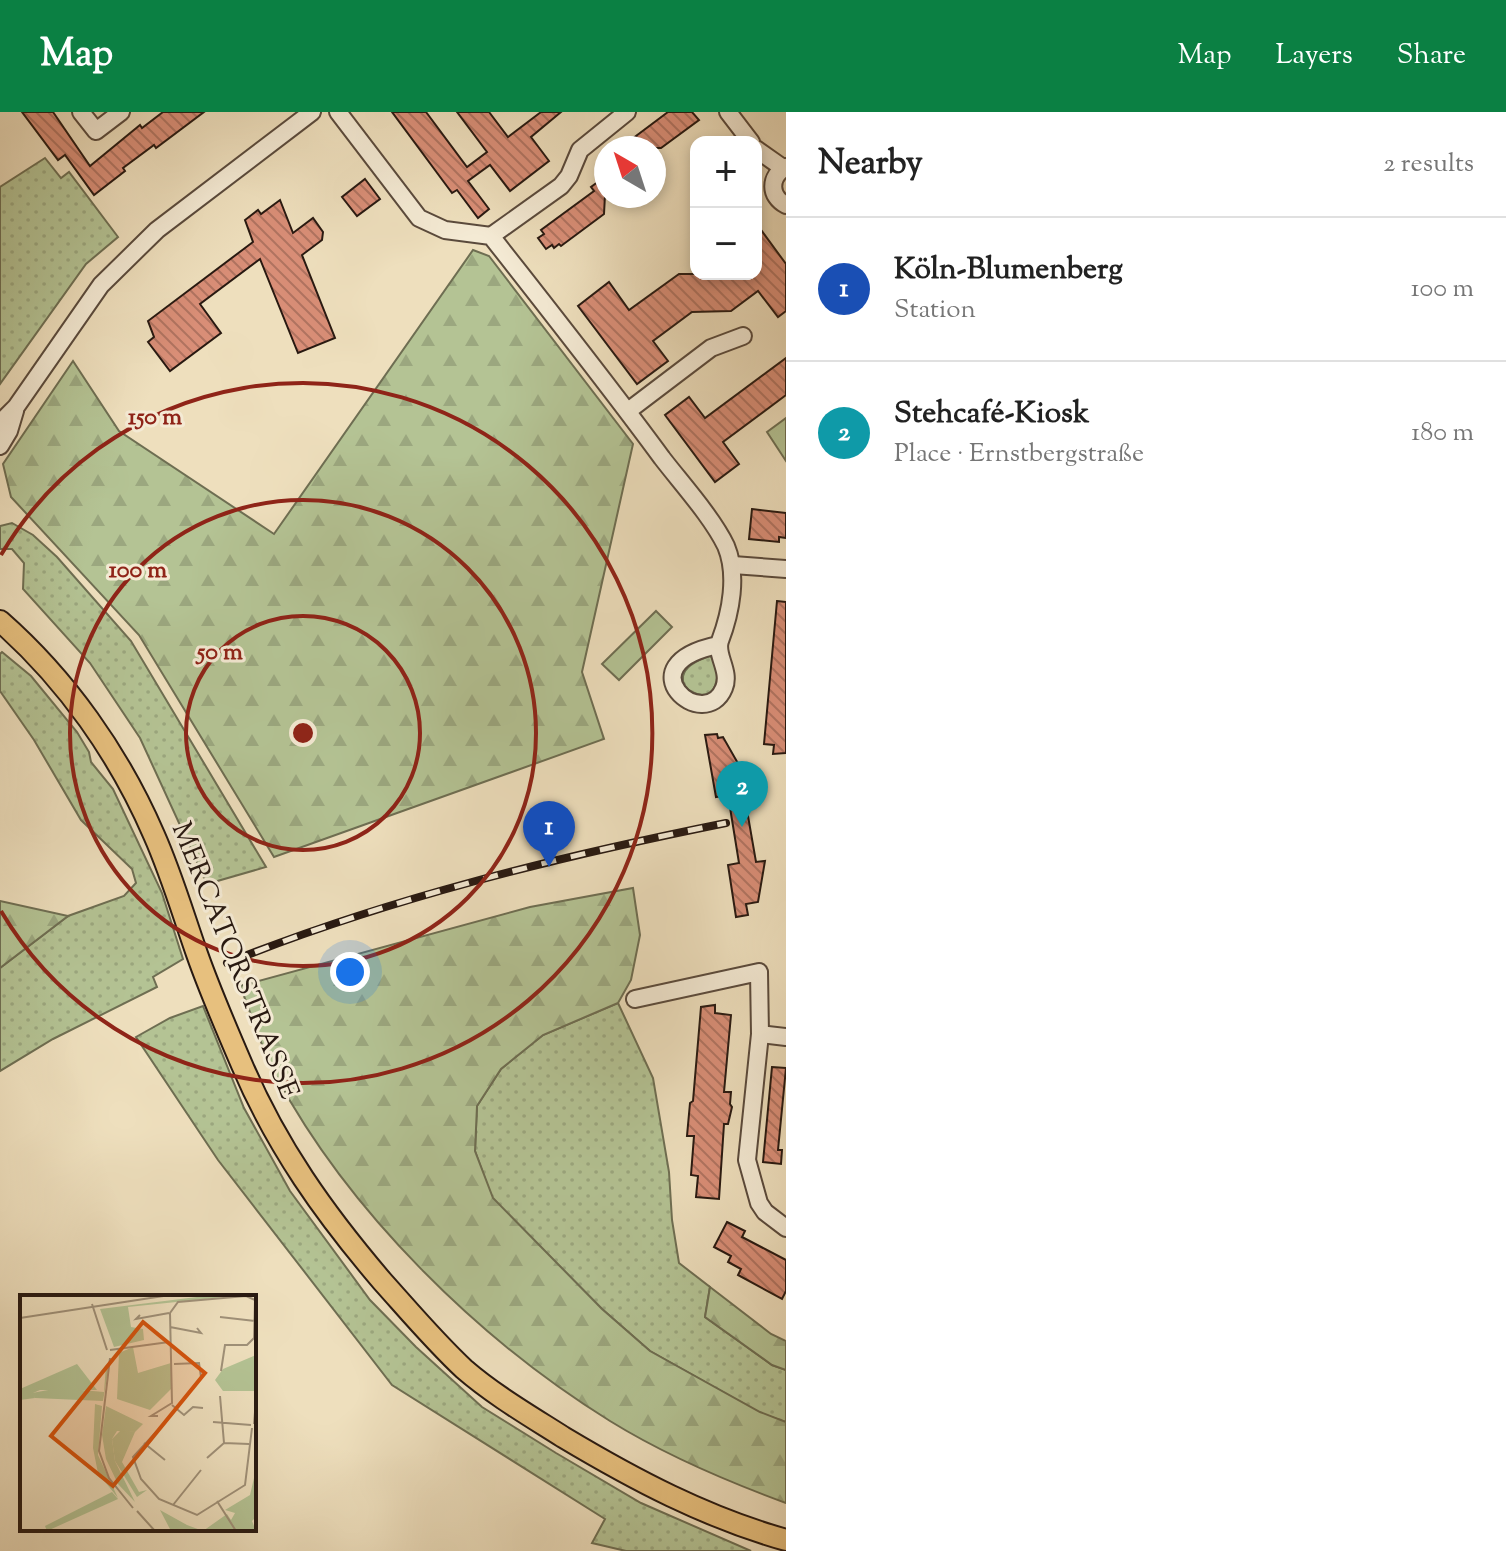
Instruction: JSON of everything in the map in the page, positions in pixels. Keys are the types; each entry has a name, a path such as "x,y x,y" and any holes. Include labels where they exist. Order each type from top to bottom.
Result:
{"main road":[{"name":"MERCATORSTRASSE","path":"0,621 23,641 67,691 102,738 124,775 154,833 206,978 260,1103 293,1164 353,1247 418,1322 466,1370 529,1416 645,1485 713,1516 786,1540"}],"street":[{"path":"81,112 96,131 121,112"},
{"path":"0,423 16,407 101,285 157,230 312,112"},
{"path":"338,112 419,218 445,230 491,236 561,186 569,176 580,150 627,112"},
{"path":"728,112 746,136"},
{"path":"762,153 784,168 773,179 773,193 786,205"},
{"path":"491,236 628,411 725,544 733,565 729,621 718,645"},
{"path":"628,411 711,348 743,336"},
{"path":"0,446 9,431 16,407"},
{"path":"733,565 786,569"},
{"path":"635,999 759,972 760,1034 747,1160 759,1203 765,1212 786,1228"},
{"path":"760,1034 786,1037"}],"green space":[{"path":"45,158 61,178 69,172 118,237 86,264 0,384 0,187"},
{"path":"473,250 489,256 633,444 582,672 604,739 274,857 139,635 11,497 3,464 73,361 119,431 274,534"},
{"path":"786,418 786,461 767,432"},
{"path":"12,523 33,535 57,557 131,641 266,867 207,884 140,738 90,663 23,589 24,563 12,549 0,549 0,526"},
{"path":"656,611 672,627 619,680 602,664"},
{"path":"2,652 31,676 77,732 89,752 91,762 113,789 162,893 183,959 153,977 157,987 53,1039 0,1071 0,968 68,916 124,896 136,883 132,869 81,820 34,740 0,691"},
{"path":"710,656 714,658 717,679 712,691 703,695 692,692 685,685 683,676 690,666"},
{"path":"633,888 640,935 631,980 618,1003 543,1035 501,1069 477,1106 475,1151 493,1198 602,1309 650,1351 760,1412 786,1422 786,1503 696,1466 610,1421 513,1352 466,1312 379,1224 306,1127 276,1076 240,986 530,907"},
{"path":"0,901 68,916 0,968"},
{"path":"618,1003 653,1078 669,1172 679,1263 710,1287 705,1317 772,1365 786,1370 786,1422 760,1413 650,1351 602,1309 492,1198 475,1151 477,1106 501,1069 543,1035"},
{"path":"203,1006 244,1108 290,1191 370,1300 416,1347 482,1407 556,1453 641,1503 751,1551 626,1551 592,1543 605,1519 392,1385 218,1160 136,1037 170,1018"},
{"path":"710,1287 771,1334 786,1341 786,1370 772,1365 705,1317"}],"building":[{"path":"22,112 53,112 90,166 140,125 142,128 163,112 204,112 123,168 125,171 94,195 65,155 58,160"},
{"path":"392,112 426,112 467,167 487,152 457,112 489,112 508,137 541,112 561,112 531,137 549,161 510,191 490,165 468,181 489,209 478,218 457,190 452,193"},
{"path":"668,112 692,112 699,120 666,144 666,136 636,136"},
{"path":"365,179 380,199 357,216 342,197"},
{"path":"594,191 594,208 604,208 604,214 561,246 559,244 554,248 552,245 546,249 538,238 544,234 541,230"},
{"path":"280,200 293,233 313,218 323,232 322,240 302,255 335,338 298,353 260,259 200,304 221,333 170,371 148,342 154,337 148,321 253,242 245,220 258,210 261,214"},
{"path":"762,231 786,264 786,311 778,317 758,291 731,311 692,312 653,341 668,361 637,384 578,306 609,282 629,310 679,274 690,274 690,280 762,280"},
{"path":"786,358 786,395 723,442 739,464 715,482 665,415 689,397 705,418"},
{"path":"752,509 786,513 786,538 779,537 779,542 749,539"},
{"path":"777,601 786,602 786,753 773,754 774,745 764,744"},
{"path":"717,734 718,738 723,737 752,788 743,790 756,862 765,861 758,902 746,904 748,915 736,917 728,865 739,863 728,795 716,797 705,735"},
{"path":"715,1005 715,1013 731,1015 724,1092 731,1092 732,1107 728,1124 724,1124 719,1199 696,1197 698,1176 691,1175 694,1136 687,1136 701,1007"},
{"path":"772,1067 786,1068 778,1150 782,1150 781,1164 763,1162"},
{"path":"727,1222 745,1231 742,1237 786,1260 786,1291 782,1299 738,1275 741,1269 728,1262 731,1256 714,1247"}],"railway":[{"path":"227,963 348,919 473,882 599,850 726,823"}],"place":[{"name":"Stehcafé-Kiosk","path":"742,827"},
{"name":"Köln-Blumenberg","path":"549,867"}]}
